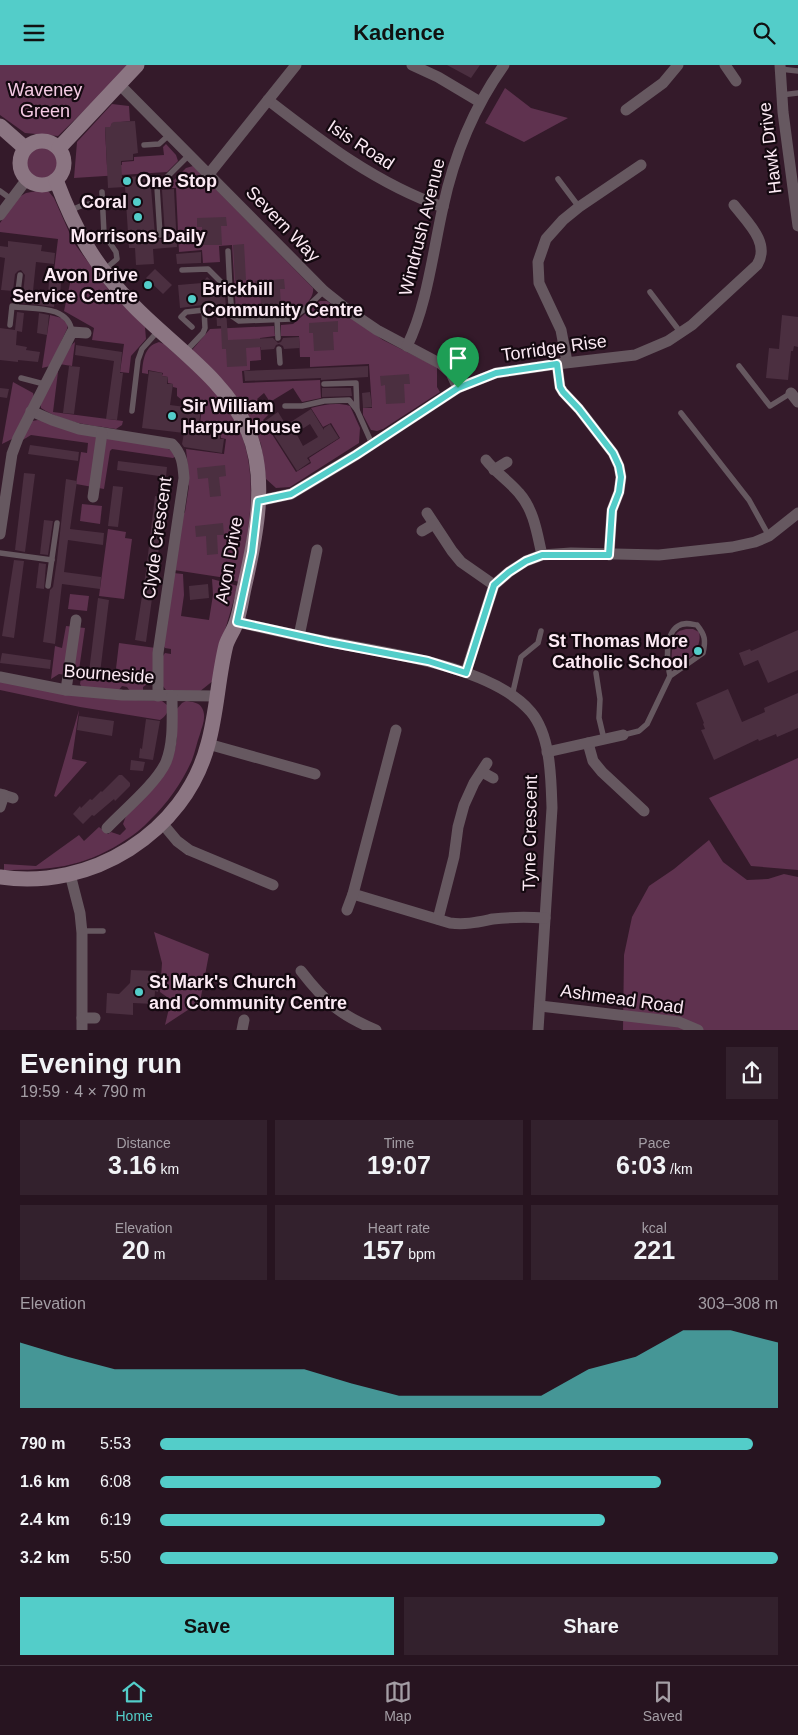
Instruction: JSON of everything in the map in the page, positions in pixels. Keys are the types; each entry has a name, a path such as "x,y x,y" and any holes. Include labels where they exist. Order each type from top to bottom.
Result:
{"street":[{"path":"58,147 137,65"},
{"path":"209,174 296,65"},
{"path":"412,65 438,77 480,102"},
{"name":"Windrush Avenue","path":"407,346 414,333 429,274 451,172 480,102 504,65"},
{"path":"626,110 663,83 678,65"},
{"path":"725,65 736,81"},
{"name":"Hawk Drive","path":"780,67 781,95 798,226"},
{"name":"Severn Way","path":"119,84 324,291 377,330 441,364 451,373 458,388"},
{"name":"Isis Road","path":"268,100 356,165 419,199 443,207"},
{"path":"0,126 25,148"},
{"path":"38,141 53,143 58,147 63,154 64,168 56,181 41,185 27,179 20,167 20,160 25,148 31,143 38,141"},
{"path":"609,555 612,510 619,492 621,477 619,466 613,453 560,387 562,363 561,330 539,283 538,262 546,239 563,220 578,207 642,165"},
{"path":"0,215 27,179"},
{"name":"Avon Drive","path":"0,877 41,879 70,874 110,861 152,834 181,800 200,768 208,744 227,643 237,622 252,552 258,501 258,471 255,452 249,432 238,410 216,384 133,305 103,271 88,250 68,212 56,181"},
{"name":"Torridge Rise","path":"258,501 291,494 458,388 496,373 634,355 668,341 681,333 757,265 762,257 762,247 758,237 734,205"},
{"path":"0,534 6,453 31,411 72,332 86,333"},
{"name":"Clyde Crescent","path":"31,411 79,429 172,444 179,451 183,464 184,478 158,653 158,696"},
{"path":"92,497 102,433"},
{"path":"486,460 527,503 533,518 542,555"},
{"path":"494,470 507,462"},
{"path":"427,513 461,562 494,585"},
{"path":"466,673 494,585 526,561 542,555 659,555 732,547 755,542 769,536 798,513"},
{"path":"422,531 434,524"},
{"path":"299,635 317,550"},
{"path":"66,689 76,620"},
{"name":"Tyne Crescent","path":"237,622 428,661 466,673 498,687 532,713 541,730 548,752 552,807 538,1030"},
{"name":"Bourneside","path":"0,677 66,689 122,695 217,697"},
{"path":"106,828 158,776 166,761 172,740 172,696"},
{"path":"347,910 353,894 386,744 396,730"},
{"path":"548,752 623,735"},
{"path":"588,743 593,761 602,772 644,811"},
{"path":"208,744 315,774"},
{"path":"438,919 454,857 458,827 464,805 484,767 493,778"},
{"path":"0,807 6,796"},
{"path":"162,823 177,841 189,850 273,885"},
{"path":"70,874 80,913 82,931 82,1023 95,1018"},
{"path":"353,894 464,925 514,917 545,918"},
{"path":"301,971 319,985 335,1009 356,1022 376,1030"},
{"name":"Ashmead Road","path":"540,1006 680,1022 698,1030"}],"lane":[{"path":"780,67 798,71"},
{"path":"781,95 798,93"},
{"path":"144,145 160,144 168,135"},
{"path":"160,235 157,187 189,155"},
{"path":"788,155 798,169"},
{"path":"558,179 578,207"},
{"path":"0,191 11,199"},
{"path":"102,192 104,234 116,252 117,259 103,271"},
{"path":"68,212 83,205 102,203"},
{"path":"228,251 232,316 239,321 291,319 324,291"},
{"path":"182,270 208,269 230,291"},
{"path":"16,307 20,275"},
{"path":"650,292 681,333"},
{"path":"10,325 12,306 54,311 68,319 72,332"},
{"path":"184,353 203,333 205,328 204,311 186,312 181,317 192,327"},
{"path":"277,319 278,338"},
{"path":"132,411 138,360 142,349 159,330"},
{"path":"279,349 280,363"},
{"path":"739,366 770,406 794,398"},
{"path":"21,378 44,384"},
{"path":"324,384 356,383 357,410"},
{"path":"285,406 302,407 324,401 349,400 357,410 372,444"},
{"path":"681,413 748,500 769,536"},
{"path":"48,587 57,523"},
{"path":"0,553 52,560"},
{"path":"623,735 639,731 647,724 670,676 703,653 706,642 704,633 698,625 686,623 678,626 672,633 668,651 670,676"},
{"path":"512,696 521,657 538,643 541,631"},
{"path":"596,673 600,699 599,717 604,739"},
{"path":"82,931 104,931"}],"green space":[{"name":"Waveney Green","path":"0,65 131,65 58,136 25,133 0,115"},
{"path":"505,88 531,108 568,118 524,142 485,123"},
{"path":"112,104 129,106 130,121 112,123 111,127 105,128 107,166 122,165 122,162 134,161 134,157 164,155 163,147 166,144 176,155 178,161 167,172 74,178 77,142"},
{"path":"42,146 54,151 59,163 54,175 42,180 30,175 25,163 30,151"},
{"path":"193,166 313,288 312,296 302,308 288,315 274,315 269,309 250,310 243,317 239,318 236,313 232,245 219,246 220,262 203,263 202,250 179,252 176,188 165,188 165,184 170,179 174,180 186,168"},
{"path":"42,190 49,192 54,198 74,243 111,293 145,327 146,339 131,356 129,373 120,372 124,344 92,340 94,328 64,311 72,274 54,271 58,239 0,232 0,223 19,197 26,193"},
{"path":"320,301 327,301 383,340 437,367 437,387 440,392 383,429 371,430 363,415 363,408 372,408 369,364 310,367 310,357 300,357 299,336 281,336 281,325 293,324"},
{"path":"50,315 62,318 68,325 50,366 42,368"},
{"path":"274,326 275,336 260,338 261,360 250,361 250,370 242,371 243,383 320,380 321,398 302,402 293,388 270,402 264,393 257,399 268,415 263,420 296,472 311,463 309,458 340,438 331,423 323,427 311,408 335,404 350,406 360,428 359,443 290,487 276,488 266,479 261,444 245,407 192,350 210,329"},
{"path":"75,342 72,366 59,364 53,412 123,421 122,425 116,429 68,420 41,408 41,401 50,378 66,352"},
{"path":"159,342 164,344 191,368 217,394 231,413 241,432 247,453 251,496 247,539 239,582 226,578 174,570 180,519 185,512 189,486 186,480 188,469 186,449 224,454 226,439 221,438 221,432 216,431 216,425 200,423 202,408 188,405 177,396 177,388 173,387 173,384 168,383 168,377 162,376 163,373 148,370 148,374 142,373 147,350"},
{"path":"13,382 33,393 34,397 14,438 2,444"},
{"path":"38,420 163,446 176,456 173,458 112,449 110,451 104,489 76,484 81,452 87,453 88,443 31,435 21,441 32,421"},
{"path":"82,504 102,506 100,524 80,521"},
{"path":"108,529 126,532 125,538 132,539 124,599 99,596"},
{"path":"173,573 183,574 184,595 181,616 209,620 213,595 212,579 238,586 220,647 214,680 199,692 166,690 162,685 163,656 165,653 171,654 171,649 165,648 163,645"},
{"path":"70,594 89,596 87,611 68,609"},
{"path":"66,626 85,628 78,677 59,674 51,679 55,646 62,648"},
{"path":"693,629 699,632 699,644 685,663 675,669 672,666 674,638 679,631"},
{"path":"119,643 156,648 153,683 143,687 143,692 130,691 127,687 122,686 118,691 82,687 80,684 82,672 115,677"},
{"path":"0,681 108,699 162,701 168,707 167,712 160,720 80,707 0,690"},
{"path":"186,701 199,705 204,715 203,725 193,757 174,792 144,826 129,838 79,863 51,868 4,870 4,864 36,866 79,835 84,841 99,827 108,834 111,832 120,835 126,829 123,824 126,816 170,765 177,738 176,710"},
{"path":"79,710 72,759 87,762 56,797 54,796"},
{"path":"798,758 798,870 751,866 709,798"},
{"path":"709,840 723,862 747,880 768,879 784,874 798,877 798,1030 623,1030 624,955 632,917 649,886 674,869"},
{"path":"154,932 209,954 200,1002 165,1025 171,1000 160,992 162,963"}],"building":[{"path":"447,65 480,65 471,78"},
{"path":"135,121 138,153 133,154 133,160 121,161 122,177 150,176 155,235 158,239 163,239 165,235 162,190 174,189 177,247 153,249 154,264 136,265 135,248 129,248 125,187 108,188 105,127 110,127 114,122"},
{"path":"226,217 227,226 221,226 222,245 203,245 202,227 197,227 197,218"},
{"path":"8,241 42,245 41,251 55,253 54,264 36,262 33,291 48,293 50,272 62,273 60,294 56,293 54,307 22,303 25,275 21,270 15,274 13,291 1,290 5,258 0,257 0,246 8,247"},
{"path":"244,244 246,280 235,281 233,245"},
{"path":"201,252 201,263 177,264 176,254"},
{"path":"155,269 172,285 163,294 146,278"},
{"path":"207,277 225,293 228,340 273,338 278,343 283,338 299,337 300,348 284,349 279,344 274,349 261,350 261,347 246,348 247,366 227,367 226,349 222,349 221,326 217,326 216,306 203,305 180,308 178,285 202,283"},
{"path":"284,279 285,289 280,289 281,307 261,308 260,290 256,290 255,281"},
{"path":"17,312 24,313 22,332 17,331 16,345 27,347 26,350 40,352 38,362 0,360 0,328 15,330"},
{"path":"39,313 49,315 47,335 37,333"},
{"path":"782,315 798,317 798,347 794,346 793,351 791,351 788,380 766,378 769,348 779,349"},
{"path":"338,321 338,332 333,332 334,350 314,351 313,333 309,333 309,323"},
{"path":"76,345 122,352 120,373 123,373 117,420 106,419 114,361 75,355"},
{"path":"69,366 80,367 74,414 63,413"},
{"path":"368,366 368,377 321,380 321,378 245,381 244,371"},
{"name":"Sir William Harpur House","path":"149,371 162,373 162,376 168,377 167,384 173,384 170,405 201,409 199,424 216,426 215,431 221,432 220,439 224,439 222,453 184,447 182,444 184,433 142,428"},
{"path":"409,374 410,384 404,384 405,403 386,404 385,385 381,386 380,376"},
{"path":"0,388 9,389 7,398 0,397"},
{"path":"322,388 351,388 352,396 322,397"},
{"path":"370,392 372,407 363,408 362,393"},
{"path":"311,409 324,430 330,424 339,438 307,458 310,462 297,471 265,421 278,412 286,425","holes":["310,424 318,437 303,446 296,433"]},
{"path":"30,445 79,452 78,461 28,454"},
{"path":"118,461 167,467 166,477 117,470"},
{"path":"225,465 226,476 219,477 221,496 210,497 208,478 198,479 197,468"},
{"path":"24,473 35,474 25,552 15,550"},
{"path":"66,479 77,481 70,529 104,533 103,545 68,540 64,572 101,577 100,589 62,584 55,644 43,642 50,590 53,587 57,560"},
{"path":"113,486 123,487 118,527 108,526"},
{"path":"155,496 166,497 146,642 135,640"},
{"path":"44,520 53,521 48,555 40,554"},
{"path":"223,523 224,535 217,535 218,554 207,555 206,536 196,537 195,526"},
{"path":"14,560 24,561 14,638 2,636"},
{"path":"39,563 46,564 44,589 36,588"},
{"path":"208,584 209,598 190,600 189,586"},
{"path":"98,598 109,600 100,673 89,672"},
{"path":"798,630 798,670 768,683 758,660 744,666 739,653 750,649 751,651"},
{"path":"2,653 51,660 50,669 0,663"},
{"path":"728,689 742,722 765,712 764,708 798,693 798,728 777,737 776,734 759,741 758,739 714,760 701,730 705,729 704,723 696,703"},
{"path":"79,716 114,721 112,736 77,730"},
{"path":"146,719 160,721 153,760 139,758"},
{"path":"131,760 145,762 143,771 130,770"},
{"path":"119,775 122,775 130,783 130,786 115,801 114,799 83,824 73,814 80,806 81,808 90,799 92,800 102,792"},
{"name":"St Mark's Church and Community Centre","path":"131,970 156,971 155,981 158,981 158,992 155,991 154,1004 133,1003 133,1015 106,1013 107,993 119,994 130,983"}],"place":[{"name":"One Stop","path":"127,181"},
{"name":"Coral","path":"137,202"},
{"name":"Morrisons Daily","path":"138,217"},
{"name":"Avon Drive Service Centre","path":"148,285"},
{"name":"Brickhill Community Centre","path":"192,299"},
{"name":"Sir William Harpur House","path":"172,416"},
{"name":"St Thomas More Catholic School","path":"698,651"},
{"name":"St Mark's Church and Community Centre","path":"139,992"}],"route":[{"path":"557,364 560,387 563,392 579,409 613,453 619,466 621,477 619,492 612,510 609,555 571,553 542,555 526,561 509,572 494,585 466,673 428,661 237,622 252,552 258,501 291,494 356,455 458,388 496,373 557,364"}]}
